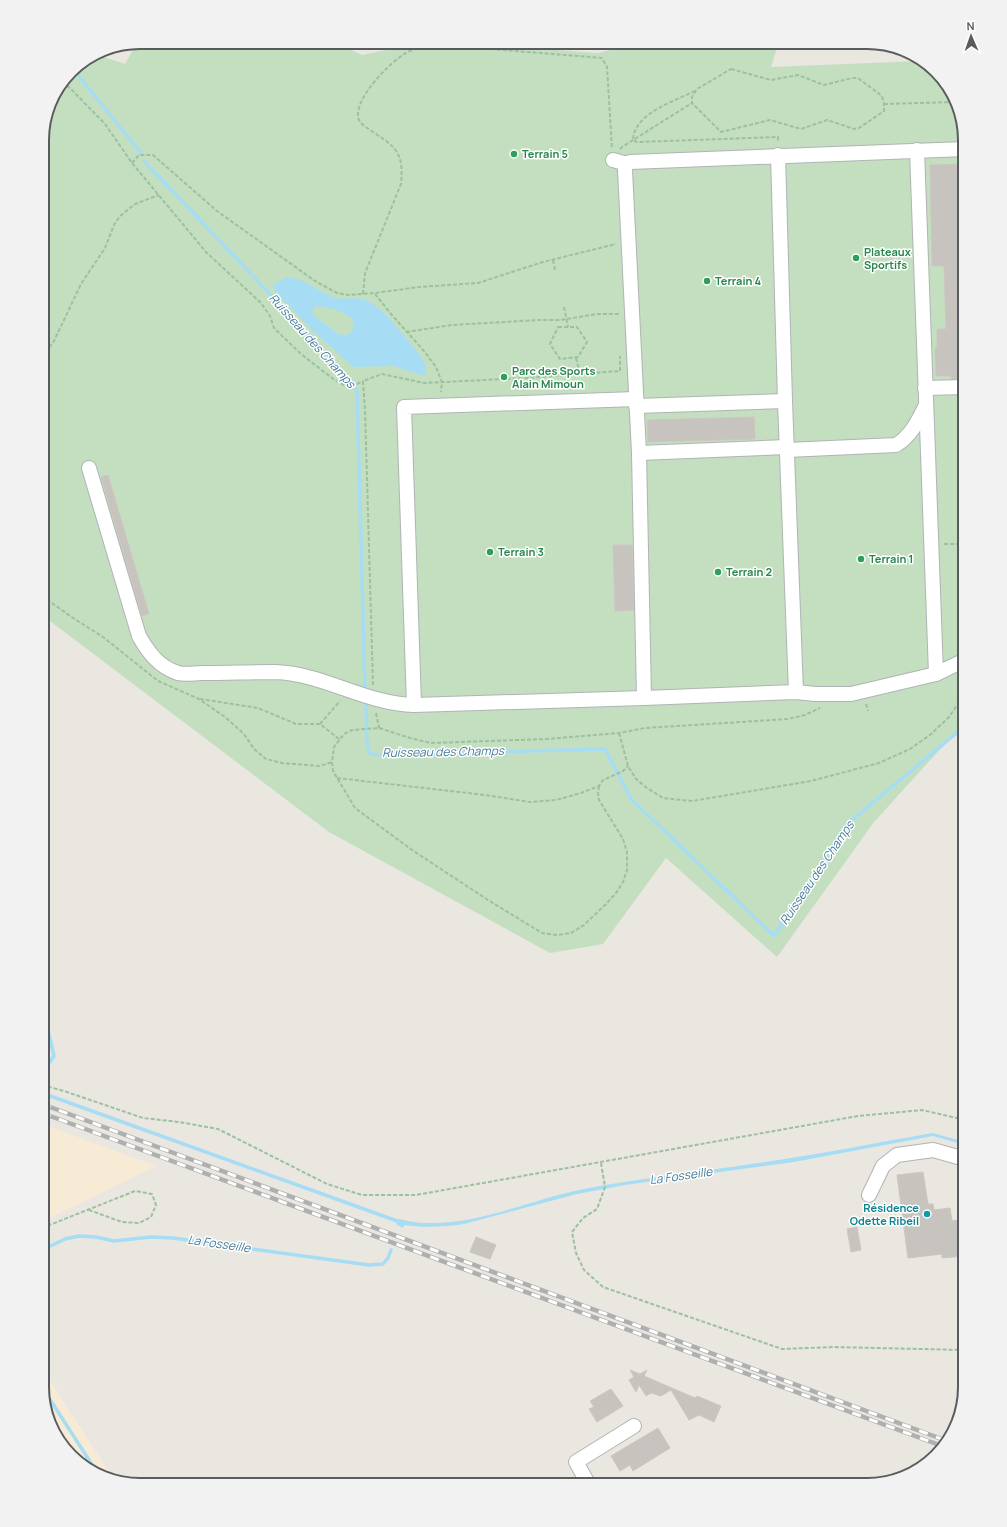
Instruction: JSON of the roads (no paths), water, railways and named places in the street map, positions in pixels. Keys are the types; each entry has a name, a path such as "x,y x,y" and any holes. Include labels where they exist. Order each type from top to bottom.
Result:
{"street":[{"path":"613,160 627,164 630,162 778,155 958,149"},
{"path":"917,150 936,674"},
{"path":"778,155 785,402 796,692"},
{"path":"627,164 625,170 639,453 644,698"},
{"path":"925,388 958,387"},
{"path":"414,705 404,407 441,405 636,402 785,402"},
{"path":"639,453 896,445 904,440 910,433 926,405"},
{"path":"89,468 139,636 154,658 164,666 179,673 276,672 306,676 364,695 398,704 414,705 796,692 815,694 851,694 936,674 958,663"},
{"path":"869,1195 883,1166 897,1155 933,1150 958,1157"},
{"path":"585,1478 576,1462 634,1426"}],"water":[{"path":"287,277 293,278 305,282 333,297 341,299 358,298 373,304 388,317 422,358 426,366 426,373 423,376 394,366 353,367 310,328 275,291 273,288 275,283","holes":["316,306 333,309 350,317 354,326 351,332 346,335 339,334 314,316 312,310"]},
{"path":"933,1133 958,1140 958,1143 933,1136 794,1162 625,1185 577,1194 464,1224 434,1227 404,1225 403,1228 396,1224 399,1219 422,1223 445,1223 469,1219 584,1189 802,1156"}],"waterway":[{"name":"Ruisseau des Champs","path":"78,75 141,153"},
{"name":"Ruisseau des Champs","path":"144,161 324,351 352,382 357,390 365,691"},
{"name":"Ruisseau des Champs","path":"366,699 367,745 370,754 605,749 632,800 774,936 847,824 958,732"},
{"path":"49,1035 54,1056 49,1063"},
{"path":"49,1096 400,1222"},
{"name":"La Fosseille","path":"49,1247 65,1239 79,1236 96,1237 114,1241 151,1237 173,1238 369,1265 383,1264 388,1258 391,1250"},
{"path":"50,1400 92,1464"}],"railway":[{"path":"49,1107 941,1439"},
{"path":"49,1116 937,1444"}],"place":[{"name":"Terrain 5","path":"514,154"},
{"name":"Plateaux Sportifs","path":"856,258"},
{"name":"Terrain 4","path":"707,281"},
{"name":"Parc des Sports Alain Mimoun","path":"504,377"},
{"name":"Terrain 3","path":"490,552"},
{"name":"Terrain 1","path":"861,559"},
{"name":"Terrain 2","path":"718,572"},
{"name":"Résidence Odette Ribeil","path":"927,1214"}]}
